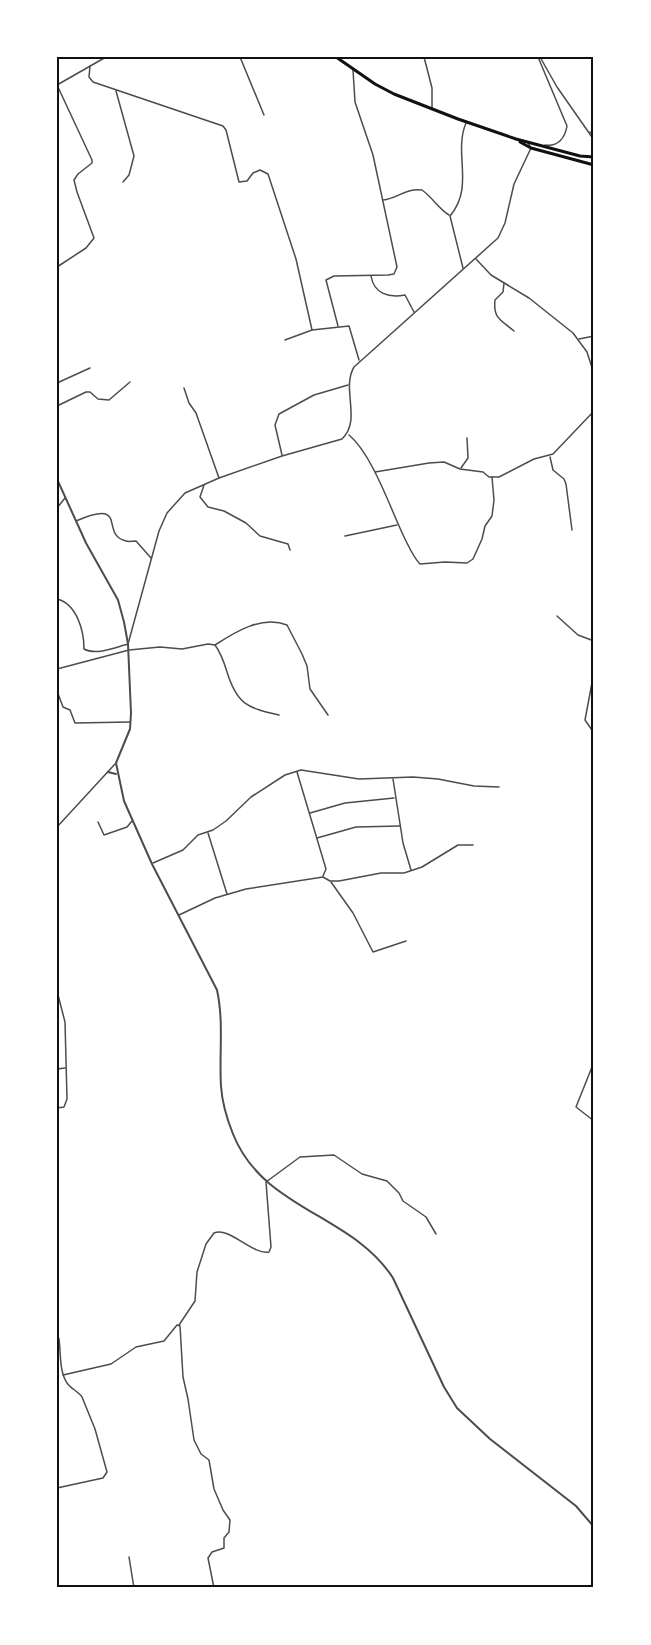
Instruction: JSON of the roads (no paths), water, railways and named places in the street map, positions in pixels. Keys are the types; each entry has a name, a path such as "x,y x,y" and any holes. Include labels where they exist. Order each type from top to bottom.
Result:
{"main road":[{"path":"336,57 353,70 394,94 466,122 516,139 580,156 594,157"},
{"path":"516,139 531,148 594,165"}],"street":[{"path":"57,267 86,248 94,238 76,192 74,180 92,163 92,160 57,85 106,57"},
{"path":"240,57 264,115"},
{"path":"424,57 432,88 432,108"},
{"path":"539,57 594,140"},
{"path":"128,644 159,531 167,513 185,493 219,478 282,456 342,439 347,434 351,420 349,385 351,372 359,361 498,238 502,231 514,184 531,148 530,142 550,146 559,142 566,134 567,126 539,57"},
{"path":"90,66 91,81 223,126 239,182 247,181 253,173 260,170 268,174 296,259 312,330"},
{"path":"338,326 326,280 334,276 394,274 397,267 373,154 355,102 353,70"},
{"path":"116,90 134,156 129,175 123,182"},
{"path":"450,216 457,206 463,182 461,142 466,122"},
{"path":"587,130 594,136"},
{"path":"382,200 390,200 404,191 422,190 438,208 450,216 463,269"},
{"path":"475,258 490,275 529,298 579,339 587,352 594,374"},
{"path":"371,275 374,286 389,297 405,295 414,312"},
{"path":"503,283 503,292 495,300 495,310 499,320 514,331"},
{"path":"285,340 312,330 346,325 351,328 359,361"},
{"path":"579,339 594,336"},
{"path":"57,383 90,368"},
{"path":"57,406 86,392 90,392 98,399 109,400 130,382"},
{"path":"282,456 275,425 279,414 314,395 349,385"},
{"path":"184,388 189,403 196,413 219,478"},
{"path":"375,473 444,462 460,469 499,477 534,459 550,456 594,411"},
{"path":"347,434 355,440 375,473 398,525 419,564 466,563 477,554 485,526 492,516 494,500 492,477"},
{"path":"460,469 468,458 467,438"},
{"path":"550,456 553,470 564,478 566,483 572,530"},
{"path":"57,479 75,522 118,600 129,650 130,722 116,763 57,827"},
{"path":"205,484 200,497 208,507 246,523 260,536 288,544 290,550"},
{"path":"57,508 65,498"},
{"path":"75,522 95,513 104,513 110,516 117,536 125,541 136,541 152,558"},
{"path":"345,536 398,525"},
{"path":"57,599 68,604 80,623 84,649 87,651 128,644"},
{"path":"557,616 578,635 594,641"},
{"path":"57,669 129,650 160,647 182,649 208,644 215,645 254,624 274,622 287,625 302,654 310,689 328,715"},
{"path":"215,645 220,651 238,698 246,705 279,715"},
{"path":"594,672 585,714 585,720 594,733"},
{"path":"57,691 62,705 72,712 75,723 130,722"},
{"path":"57,707 62,705"},
{"path":"116,763 124,801 132,820 217,990 220,1012 221,1086 228,1121 238,1146 266,1182 298,1205 345,1231 382,1261 393,1278 444,1387 457,1408 490,1439 576,1506 594,1527"},
{"path":"152,864 183,850 198,835 226,821 251,797 297,771 304,770 328,776 359,779 438,779 474,786 499,787"},
{"path":"297,771 326,869 323,877"},
{"path":"108,772 117,775"},
{"path":"392,778 400,826 411,870"},
{"path":"309,813 345,803 396,798"},
{"path":"98,822 104,835 128,827 132,820"},
{"path":"316,838 356,827 400,826"},
{"path":"208,832 227,895"},
{"path":"330,881 411,870 422,867 458,845 473,845"},
{"path":"179,915 207,901 252,888 323,877 330,881 352,913 373,952 406,941"},
{"path":"57,991 64,1022 67,1103 64,1107 57,1108"},
{"path":"594,1062 576,1107 594,1121"},
{"path":"57,1069 66,1068"},
{"path":"266,1182 300,1157 334,1155 362,1174 387,1181 399,1193 403,1201 426,1217 436,1234"},
{"path":"63,1375 111,1364 136,1347 164,1341 195,1301 196,1276 200,1261 206,1244 214,1233 220,1231 268,1253 270,1250 266,1182"},
{"path":"178,1325 182,1347 183,1377 194,1440 201,1454 209,1460 214,1489 230,1520 229,1533 224,1538 224,1548 212,1552 208,1558 213,1588"},
{"path":"57,1335 63,1375 70,1387 82,1397 95,1429 106,1472 103,1478 57,1488"},
{"path":"129,1557 134,1588"}]}
